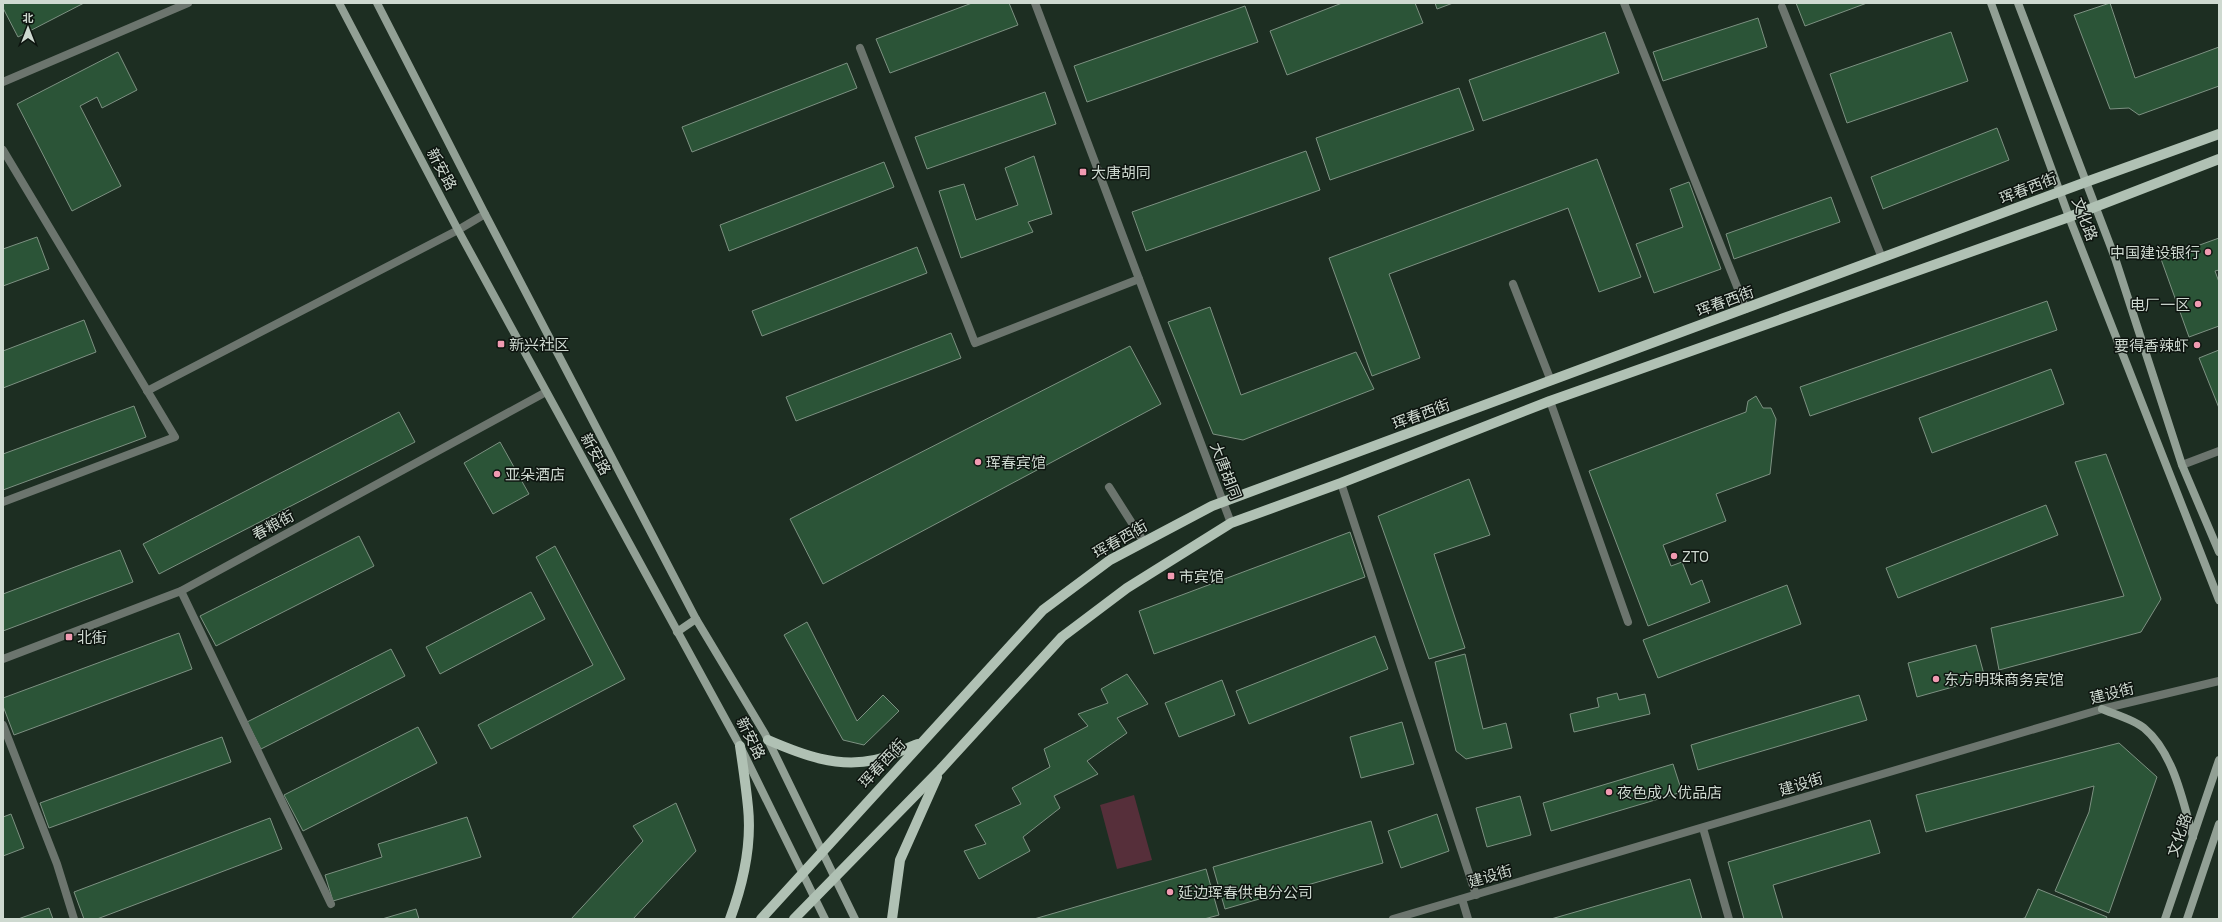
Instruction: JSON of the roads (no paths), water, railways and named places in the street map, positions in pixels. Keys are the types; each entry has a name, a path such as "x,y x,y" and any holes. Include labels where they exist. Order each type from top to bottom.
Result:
{"main road":[{"name":"新安路","path":"339,3 458,230 740,746 813,899 825,919"},
{"name":"新安路","path":"377,3 484,214 696,619 768,740 821,852 855,919"},
{"name":"文化路","path":"1991,3 2069,217 2219,600"},
{"name":"文化路","path":"2018,3 2115,258 2182,464 2219,552"},
{"name":"珲春西街","path":"761,919 1043,610 1110,560 1223,502 2219,134"},
{"path":"794,919 940,770 1062,637 1127,588 1231,523 1341,483 1550,401 2069,217 2219,159"},
{"path":"677,632 696,619"},
{"path":"2102,709 2144,728 2164,752 2176,779 2193,837"},
{"path":"768,740 804,755 834,763 874,760 920,744"},
{"path":"730,919 741,889 748,843 748,808 740,746"},
{"name":"文化路","path":"2165,919 2219,760"},
{"path":"892,919 900,860 940,770"},
{"path":"2187,919 2219,824"}],"street":[{"path":"3,82 188,3"},
{"name":"大唐胡同","path":"1035,3 1231,523"},
{"path":"1624,3 1746,309"},
{"path":"1782,7 1882,258"},
{"path":"860,48 975,343 1139,279"},
{"path":"3,150 175,437 3,502"},
{"path":"148,390 458,230 484,214"},
{"path":"1512,284 1551,381"},
{"name":"春粮街","path":"3,659 181,591 546,392"},
{"path":"1550,401 1628,622"},
{"path":"2182,464 2219,451"},
{"path":"1341,483 1476,895"},
{"path":"1109,487 1144,542"},
{"path":"181,591 330,904"},
{"name":"建设街","path":"1392,919 2102,709 2219,681"},
{"path":"3,725 57,864 74,919"},
{"path":"1703,828 1729,919"},
{"path":"1462,899 1468,919"}],"place":[{"name":"大唐胡同","path":"1083,172"},
{"name":"中国建设银行","path":"2208,252"},
{"name":"电厂一区","path":"2198,304"},
{"name":"新兴社区","path":"501,344"},
{"name":"要得香辣虾","path":"2197,345"},
{"name":"珲春宾馆","path":"978,462"},
{"name":"亚朵酒店","path":"497,474"},
{"name":"ZTO","path":"1674,556"},
{"name":"市宾馆","path":"1171,576"},
{"name":"北街","path":"69,637"},
{"name":"东方明珠商务宾馆","path":"1936,679"},
{"name":"夜色成人优品店","path":"1609,792"},
{"name":"延边珲春供电分公司","path":"1170,892"}]}
